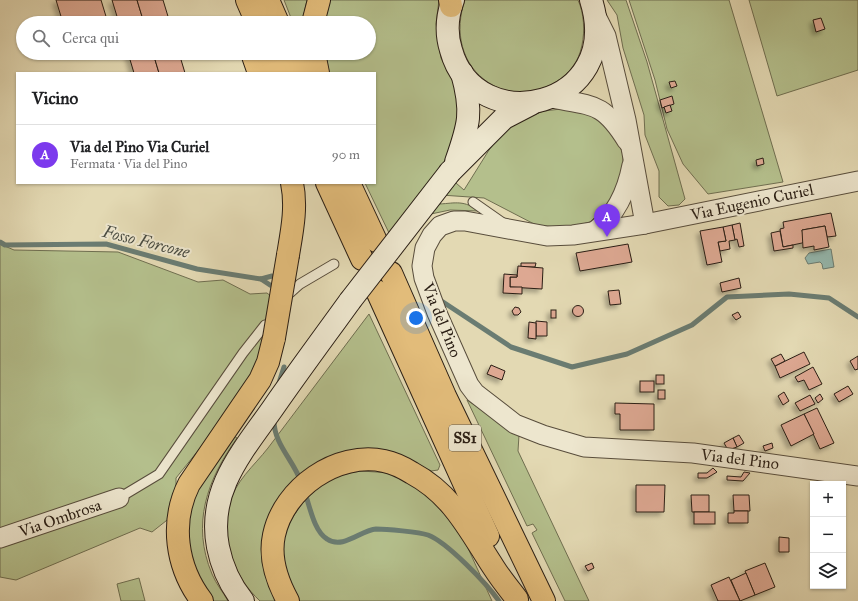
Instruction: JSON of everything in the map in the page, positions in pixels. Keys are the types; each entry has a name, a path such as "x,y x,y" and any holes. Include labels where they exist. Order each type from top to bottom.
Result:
{"highway":[{"path":"238,0 242,16"},
{"path":"247,0 254,16"},
{"path":"268,0 275,16"},
{"path":"315,16 319,0"},
{"path":"254,60 259,72"},
{"path":"273,60 278,72"},
{"path":"294,60 300,72"},
{"path":"315,60 318,72"},
{"path":"202,601 191,584 181,558 178,514 192,478 260,380 268,362 269,332 294,224 294,193 292,184"},
{"path":"327,184 362,259"},
{"path":"349,184 376,241"},
{"name":"SS1","path":"391,273 445,396 544,601"},
{"name":"SS1","path":"377,291 517,600"},
{"path":"288,601 278,584 273,547 277,524 284,509 305,485 322,472 348,462 384,461 399,466 441,492 453,505 494,569 517,600"}],"street":[{"path":"451,2 448,23 448,41 453,58 462,73 476,88 494,98 514,103 543,100 594,106 606,112 619,127 631,149 631,171 624,193 610,218 594,231"},
{"path":"243,601 230,582 220,560 215,519 219,499 225,481 292,381 350,301 452,169 504,118 569,88 578,78 592,56 597,36 594,8"},
{"path":"594,8 606,36 631,149 645,224"},
{"path":"452,169 465,134 469,115 468,96 462,73"},
{"name":"Via Eugenio Curiel","path":"645,224 858,181"},
{"name":"Via del Pino","path":"645,224 572,235 547,236 510,228 465,221 446,223 440,226 428,240 422,266 427,288 469,385 475,393 515,424 542,435 584,447 693,453 858,476"},
{"name":"Via Ombrosa","path":"0,538 119,498"}],"lane":[{"path":"473,202 510,228"},
{"path":"290,293 300,284 334,264"},
{"path":"119,498 159,474 243,353 269,332"}],"green space":[{"path":"284,0 307,0 304,16 290,16"},
{"path":"325,0 439,0 436,24 441,58 463,100 458,145 440,169 464,190 489,150 509,124 544,111 561,109 595,112 617,136 623,155 623,175 615,199 590,222 567,228 536,225 484,198 441,195 440,204 464,204 469,205 478,211 450,210 426,215 390,235 365,184 376,184 376,72 328,72 324,60 376,60 376,16 322,16"},
{"path":"465,0 578,0 582,11 584,28 582,45 573,67 565,75 545,88 533,91 509,92 489,83 479,76 472,67 462,46 460,24"},
{"path":"607,0 626,0 647,62 685,199 679,205 668,206 659,197 659,171 645,135 644,115 623,48 617,15"},
{"path":"629,0 729,0 783,182 708,194 683,164 667,129 655,80"},
{"path":"749,0 858,0 858,70 777,96"},
{"path":"0,244 14,250 118,252 198,282 223,280 250,294 267,293 277,301 258,376 176,478 176,513 152,532 140,528 16,580 0,577"},
{"path":"369,314 440,465 438,470 431,471 383,450 360,449 338,453 308,469 287,487 272,510 278,601 260,601 243,581 228,544 227,518 232,496 240,481 268,448"},
{"path":"467,400 519,435 518,451 589,601 565,601 532,533 537,530 533,524 527,526"},
{"path":"231,434 237,438 217,470 210,486 205,503 203,520 203,538 206,556 212,574 228,601 210,601 185,544 191,496"},
{"path":"361,471 391,473 428,495 462,535 492,601 298,601 287,576 283,560 282,550 287,529 298,509 321,486 340,476"},
{"path":"139,578 145,601 121,601 117,584"}],"water":[{"path":"831,249 834,267 823,269 820,262 808,264 805,258 809,253"}],"building":[{"path":"56,0 101,0 106,16 61,16"},
{"path":"112,0 137,0 142,16 117,16"},
{"path":"137,0 163,0 168,16 142,16"},
{"path":"821,18 825,29 816,32 813,20"},
{"path":"130,60 155,60 159,72 134,72"},
{"path":"155,60 181,60 185,72 159,72"},
{"path":"675,81 677,86 671,88 669,82"},
{"path":"672,96 674,104 662,108 660,100"},
{"path":"670,105 672,111 666,113 664,107"},
{"path":"763,158 764,164 757,166 756,160"},
{"path":"831,213 836,236 827,237 825,226 802,230 804,241 802,243 783,247 780,229 784,228 783,222"},
{"path":"740,223 744,246 739,247 737,239 735,240 732,225"},
{"path":"732,225 735,240 729,241 730,249 720,251 718,242 726,241 723,227"},
{"path":"825,226 829,247 814,250 814,246 803,248 802,230"},
{"path":"723,227 726,241 718,242 722,262 707,265 700,231"},
{"path":"780,231 783,247 793,245 793,248 774,251 771,233"},
{"path":"628,244 632,262 580,271 576,253"},
{"path":"521,263 536,263 535,267 521,267"},
{"path":"518,266 543,268 542,289 510,287 510,277 517,277"},
{"path":"504,274 517,275 517,277 510,277 510,287 522,287 522,294 503,293"},
{"path":"739,278 741,288 722,292 720,283"},
{"path":"619,290 621,304 610,305 608,291"},
{"path":"578,305 582,307 584,311 582,315 578,317 574,315 572,311 574,307"},
{"path":"515,307 519,308 521,312 518,315 514,315 512,311"},
{"path":"551,310 556,310 556,318 551,318"},
{"path":"738,312 741,317 736,320 732,315"},
{"path":"536,321 547,322 547,336 536,336"},
{"path":"529,322 536,323 536,339 528,338"},
{"path":"804,352 810,364 780,378 775,366"},
{"path":"781,354 785,361 775,366 771,359"},
{"path":"858,356 858,369 855,370 850,361"},
{"path":"491,365 505,371 502,380 487,374"},
{"path":"813,367 822,384 809,390 804,380 798,382 795,377"},
{"path":"656,375 664,375 664,384 656,384"},
{"path":"640,381 654,381 654,392 640,392"},
{"path":"848,386 853,394 839,402 834,394"},
{"path":"658,390 665,390 665,399 658,399"},
{"path":"784,392 789,401 783,405 778,396"},
{"path":"820,394 823,399 818,403 815,398"},
{"path":"810,395 815,404 800,411 795,403"},
{"path":"615,403 654,404 654,430 620,430 620,414 615,414"},
{"path":"817,408 834,443 820,449 804,414"},
{"path":"804,414 814,434 791,446 781,425"},
{"path":"739,435 744,443 737,447 733,438"},
{"path":"733,438 737,447 728,450 724,443"},
{"path":"772,443 773,448 765,451 763,446"},
{"path":"713,468 717,472 707,478 698,478 698,473 707,473"},
{"path":"744,472 750,473 743,481 727,480 727,476 741,477"},
{"path":"636,485 665,485 664,512 636,512"},
{"path":"691,495 709,495 709,512 692,512"},
{"path":"733,495 749,495 750,511 734,511"},
{"path":"734,511 748,511 748,523 728,523 728,513 734,513"},
{"path":"694,512 715,512 715,524 694,524"},
{"path":"779,537 789,538 789,552 779,552"},
{"path":"592,563 594,568 588,571 585,566"},
{"path":"765,563 775,587 755,595 745,571"},
{"path":"746,573 755,595 740,601 731,580"},
{"path":"729,577 740,601 718,601 711,585"}],"waterway":[{"name":"Fosso Forcone","path":"0,242 5,245 106,244 197,269 261,279 272,276"},
{"path":"261,279 270,285"},
{"path":"443,302 511,347 572,367 627,354 692,325 727,297 789,294 829,298 858,317"},
{"path":"279,383 284,367"},
{"path":"274,421 277,437 301,482"},
{"path":"305,493 316,525 327,539 333,542 346,541 370,530 376,529 428,535 456,554 486,584 499,601"}],"place":[{"name":"Via del Pino Via Curiel","path":"607,237"}]}
